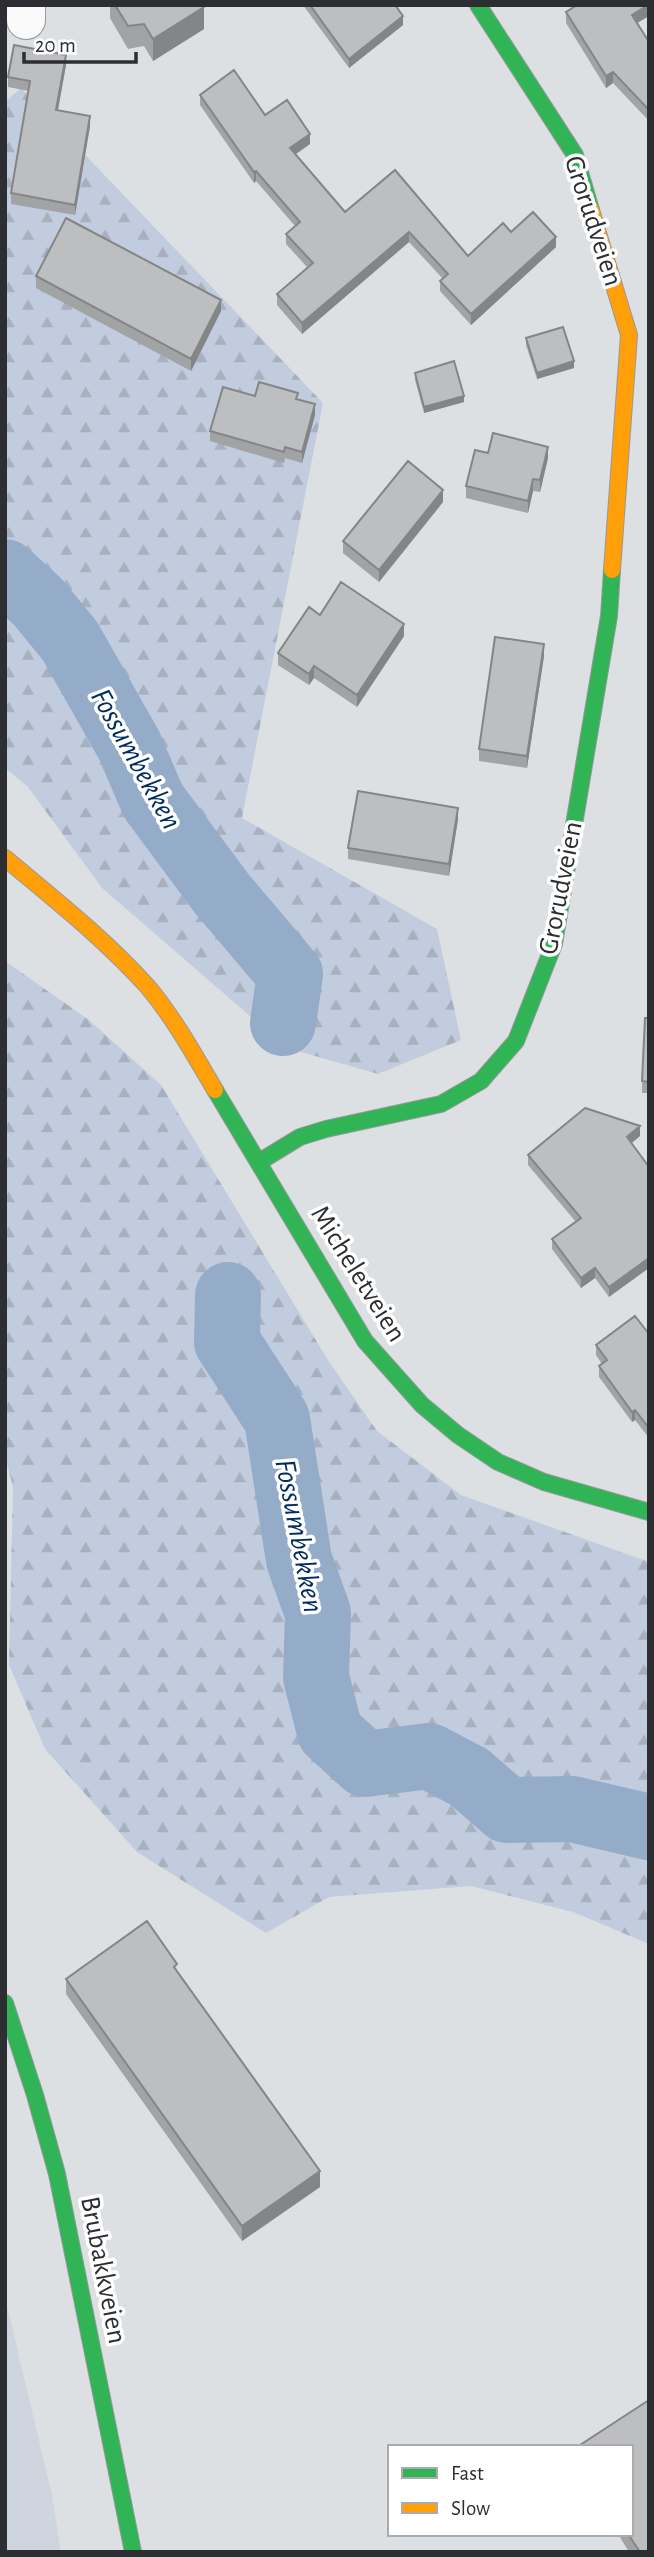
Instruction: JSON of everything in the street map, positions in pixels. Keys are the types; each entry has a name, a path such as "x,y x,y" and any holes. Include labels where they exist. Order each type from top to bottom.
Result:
{"street":[{"name":"Grorudveien","path":"259,1162 300,1137 326,1129 416,1111 461,1094 481,1081 516,1041 554,944 609,616 639,331 575,155 478,5"},
{"path":"5,858 99,937 149,989 192,1051 259,1162"},
{"name":"Micheletveien","path":"259,1162 365,1341 422,1405 457,1435 498,1462 544,1482 649,1513"},
{"name":"Brubakkveien","path":"5,2003 57,2174 133,2552"}],"shaded area":[{"path":"5,2297 52,2495 61,2552 5,2552"}],"green space":[{"path":"21,88 323,403 242,818 437,929 461,1040 378,1074 287,1048 102,888 28,787 5,768 5,102"},
{"path":"5,961 89,1020 161,1085 328,1360 377,1431 461,1495 649,1562 649,1944 573,1912 471,1886 329,1897 266,1933 137,1852 45,1749 9,1665 13,1487 5,1456"}],"building":[{"path":"115,5 204,7 153,39 144,24 128,26"},
{"path":"310,5 395,5 403,16 349,59"},
{"path":"577,5 648,5 632,15 649,42 649,110 613,72 606,76 566,12"},
{"path":"14,45 66,55 56,110 90,116 75,205 11,193 30,81 8,77"},
{"path":"234,70 265,115 287,100 310,134 290,148 345,212 395,170 468,256 503,223 511,232 533,212 556,237 471,314 440,281 448,274 409,232 302,323 277,294 313,263 286,234 300,222 256,171 254,172 200,95"},
{"path":"66,218 221,300 191,359 36,276"},
{"path":"563,327 574,361 537,373 526,338"},
{"path":"454,361 464,396 424,407 415,373"},
{"path":"259,382 298,393 296,399 315,404 302,452 285,447 284,452 210,431 223,387 255,396"},
{"path":"493,433 548,447 540,480 533,479 528,501 466,486 475,450 488,453"},
{"path":"408,461 443,490 379,570 343,541"},
{"path":"341,582 404,624 357,695 314,666 309,674 278,653 309,607 320,615"},
{"path":"495,637 544,644 527,756 479,749"},
{"path":"358,791 458,808 449,864 348,848"},
{"path":"645,1018 649,1018 649,1082 642,1081"},
{"path":"585,1108 640,1126 627,1137 649,1167 649,1258 609,1287 595,1268 581,1278 552,1239 581,1218 528,1155"},
{"path":"635,1316 649,1334 649,1428 635,1410 632,1412 599,1366 607,1360 596,1345"},
{"path":"147,1921 177,1964 174,1967 320,2171 242,2226 66,1979"},
{"path":"649,2400 649,2552 640,2552 629,2536 633,2536 633,2445 580,2445"}],"waterway":[{"name":"Fossumbekken","path":"5,572 38,602 70,641 129,745 153,801 222,894 290,974 283,1023"},
{"name":"Fossumbekken","path":"228,1295 227,1342 277,1419 299,1560 318,1613 316,1677 330,1732 365,1764 429,1756 469,1777 507,1810 572,1809 649,1827"}],"railway":[{"path":"5,2547 6,2552"}],"traffic: fast":[{"path":"478,5 575,155 591,210"},
{"path":"259,1162 300,1137 441,1104 481,1081 516,1041 554,944 609,616 612,570"},
{"path":"215,1090 365,1341 422,1405 458,1435 498,1462 544,1482 649,1512"},
{"path":"5,2003 57,2174 133,2552"}],"traffic: slow":[{"path":"591,210 629,335 612,570"},
{"path":"5,858 132,969 158,999 215,1090"}]}
